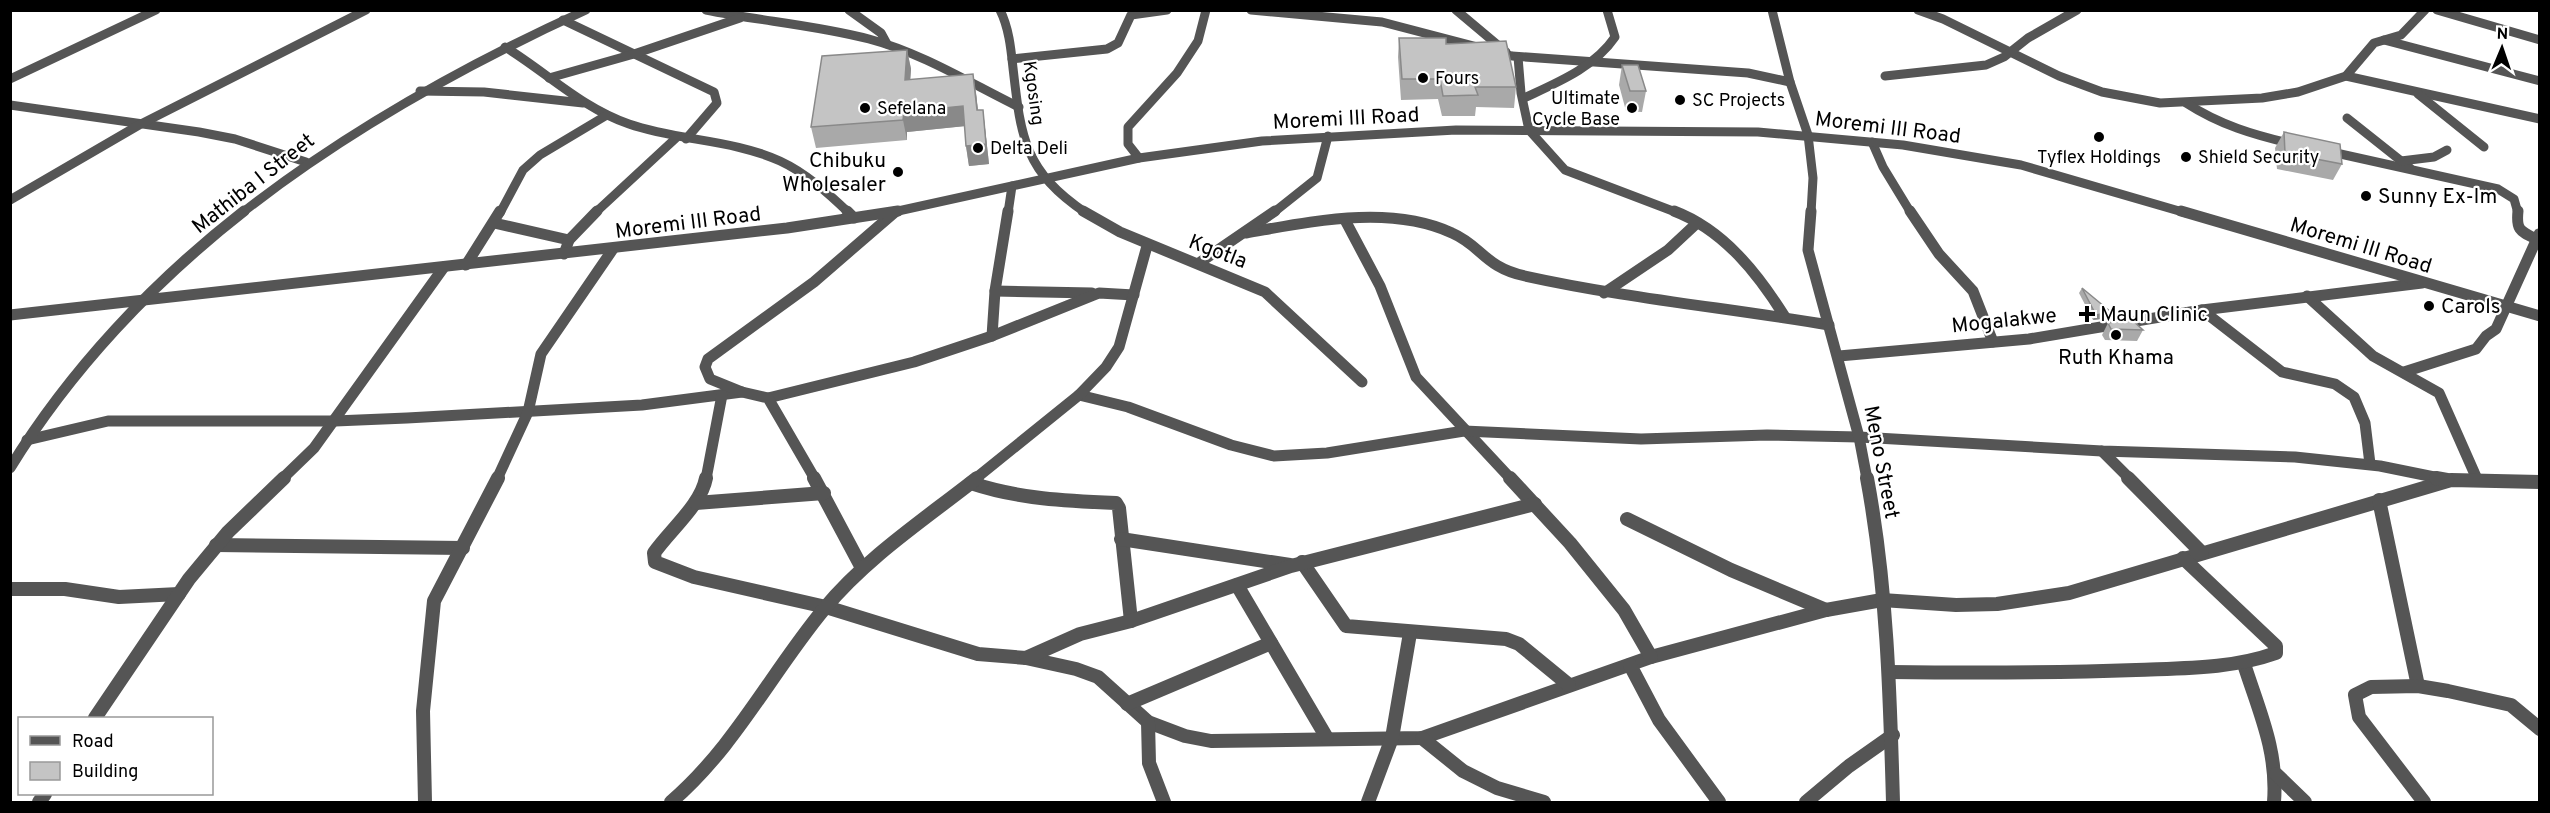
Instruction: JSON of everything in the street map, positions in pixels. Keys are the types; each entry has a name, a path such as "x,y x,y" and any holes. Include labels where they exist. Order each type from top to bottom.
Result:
{"street":[{"path":"10,79 81,43 156,10"},
{"path":"10,200 139,125 366,10"},
{"name":"Mathiba I Street","path":"10,468 27,440 85,366 142,302 207,241 306,162 420,91 505,46 586,10"},
{"path":"706,10 741,18 848,34 886,44 920,57 1018,107"},
{"path":"849,10 881,33 886,44"},
{"name":"Kgosing","path":"1000,10 1005,20 1024,141 1044,178"},
{"path":"1012,59 1107,49 1118,43 1131,15 1167,10"},
{"path":"1139,158 1130,150 1126,142 1125,134 1128,127 1174,76 1204,29 1206,10"},
{"path":"1251,10 1382,22 1515,57 1748,73 1790,82"},
{"path":"1456,10 1515,57 1529,130 1552,156 1573,174 1644,199 1698,223 1740,256 1765,285 1785,317"},
{"path":"1524,98 1551,85 1607,49 1615,37 1607,10"},
{"name":"Meno Street","path":"1772,10 1790,82 1808,135 1813,178 1808,250 1839,356 1859,436 1873,511 1890,672 1893,802"},
{"path":"1918,10 1943,19 2059,76 2102,93 2149,102 2186,103 2262,99 2298,92 2346,76 2540,119"},
{"path":"1885,76 1900,72 1978,66 1998,61 2011,53 2030,35 2067,18 2077,10"},
{"path":"2346,76 2374,43 2381,39 2401,35 2425,10"},
{"path":"2442,11 2540,40"},
{"path":"549,78 633,54 741,18"},
{"path":"563,20 714,92 717,103 681,138 653,157 569,240 564,254"},
{"path":"2381,39 2540,81"},
{"path":"505,46 549,78 607,115 681,138 730,146 777,159 805,175 854,218"},
{"path":"420,91 484,92 588,104"},
{"path":"2415,91 2484,147"},
{"path":"2186,103 2211,121 2235,132 2308,147"},
{"path":"10,105 199,132 235,139 306,162"},
{"path":"466,265 494,223 523,170 540,155 607,115"},
{"path":"2347,118 2413,170"},
{"name":"Moremi III Road","path":"10,315 613,249 854,218 895,212 1139,158 1262,141 1328,135 1529,130 1708,130 1808,135 1872,142 1984,158 2048,172 2540,316"},
{"path":"1199,263 1246,232 1317,178 1328,135"},
{"path":"1872,142 1883,167 1919,227 1939,254 1973,291 1994,342"},
{"path":"2320,150 2498,189 2516,198 2520,207 2516,225 2519,231 2538,236 2496,329 2486,336 2476,349 2404,372"},
{"path":"2401,161 2434,157 2447,150"},
{"name":"Kgotla","path":"1044,178 1090,215 1147,246 1199,263 1265,291 1327,345 1362,382"},
{"path":"992,336 995,291 1012,186"},
{"path":"895,212 814,282 708,359 705,367 710,378 742,392 768,398 877,372 992,336 1099,293"},
{"path":"1246,232 1345,220 1404,222 1449,231 1462,237 1493,266 1510,273 1604,293 1829,325"},
{"path":"1345,220 1401,333 1410,366 1416,377 1570,543 1624,610 1652,657"},
{"path":"494,223 569,240"},
{"path":"1604,293 1668,250 1698,223"},
{"path":"671,802 707,772 726,750 826,607 862,568 1079,395 1106,367 1119,347 1147,246"},
{"path":"425,802 423,711 434,600 488,499 528,412 541,354 551,336 613,249"},
{"path":"96,717 179,594 216,545 296,468 335,421 444,267"},
{"name":"Mogalakwe","path":"1839,356 2029,339 2202,310 2422,282"},
{"path":"995,291 1134,295"},
{"path":"2307,296 2361,347 2439,393 2477,479"},
{"path":"2202,310 2282,372 2335,384 2354,397 2365,423 2370,464"},
{"path":"27,440 76,426 130,419 335,421 642,405 742,392"},
{"path":"722,395 705,483 696,503 672,528 654,553 655,562 694,577 826,607 967,651 1026,658 1098,676 1148,722 1185,736 1211,741 1422,738 1444,733 1493,711 1652,657 1826,610 1882,600 1956,605 1997,604 2069,593 2451,480 2540,482"},
{"path":"1079,395 1128,407 1231,445 1274,456 1327,453 1464,431 1641,439 1767,435 1859,436 2102,451 2295,457 2370,464 2451,480"},
{"path":"768,398 824,493 862,568"},
{"path":"2102,451 2202,553"},
{"path":"971,483 1000,492 1053,501 1116,503 1119,508 1131,621"},
{"path":"696,503 824,493"},
{"path":"2379,500 2418,686"},
{"path":"1026,658 1080,634 1131,621 1297,564 1534,504"},
{"path":"1627,519 1731,570 1826,610"},
{"path":"1121,539 1297,564 1346,626 1514,641 1569,686"},
{"path":"216,545 463,548"},
{"path":"1890,672 2058,674 2244,664 2276,653 2276,646 2183,558"},
{"path":"1237,585 1327,738"},
{"path":"10,589 64,589 119,597 179,594"},
{"path":"1368,802 1392,738 1410,633"},
{"path":"1127,704 1271,643"},
{"path":"2244,664 2270,741 2276,774 2274,802"},
{"path":"1630,665 1659,720 1719,802"},
{"path":"2424,802 2359,717 2355,706 2355,695 2371,687 2418,686 2511,705 2540,729"},
{"path":"1148,722 1147,761 1151,776 1164,802"},
{"path":"1806,802 1841,772 1893,735"},
{"path":"1422,738 1463,771 1497,788 1544,802"},
{"path":"2276,774 2305,802"}],"building":[{"path":"1399,38 1446,38 1446,44 1506,41 1516,87 1475,87 1478,95 1443,96 1440,79 1402,79"},
{"path":"907,50 905,80 973,74 977,110 983,110 986,144 966,146 963,106 904,112 903,120 811,127 822,56"},
{"path":"1622,65 1638,65 1646,91 1630,91"},
{"path":"2284,132 2340,144 2342,164 2285,153"},
{"path":"2082,288 2111,312 2096,315"},
{"path":"2131,319 2143,330 2111,329 2108,323"}],"place":[{"name":"Fours","path":"1423,78"},
{"name":"SC Projects","path":"1680,100"},
{"name":"Sefelana","path":"865,108"},
{"name":"Ultimate Cycle Base","path":"1632,108"},
{"name":"Tyflex Holdings","path":"2099,137"},
{"name":"Delta Deli","path":"978,148"},
{"name":"Shield Security","path":"2186,157"},
{"name":"Chibuku Wholesaler","path":"898,172"},
{"name":"Sunny Ex-Im","path":"2366,196"},
{"name":"Carols","path":"2429,306"},
{"name":"Maun Clinic","path":"2087,314"},
{"name":"Ruth Khama","path":"2116,335"}]}
